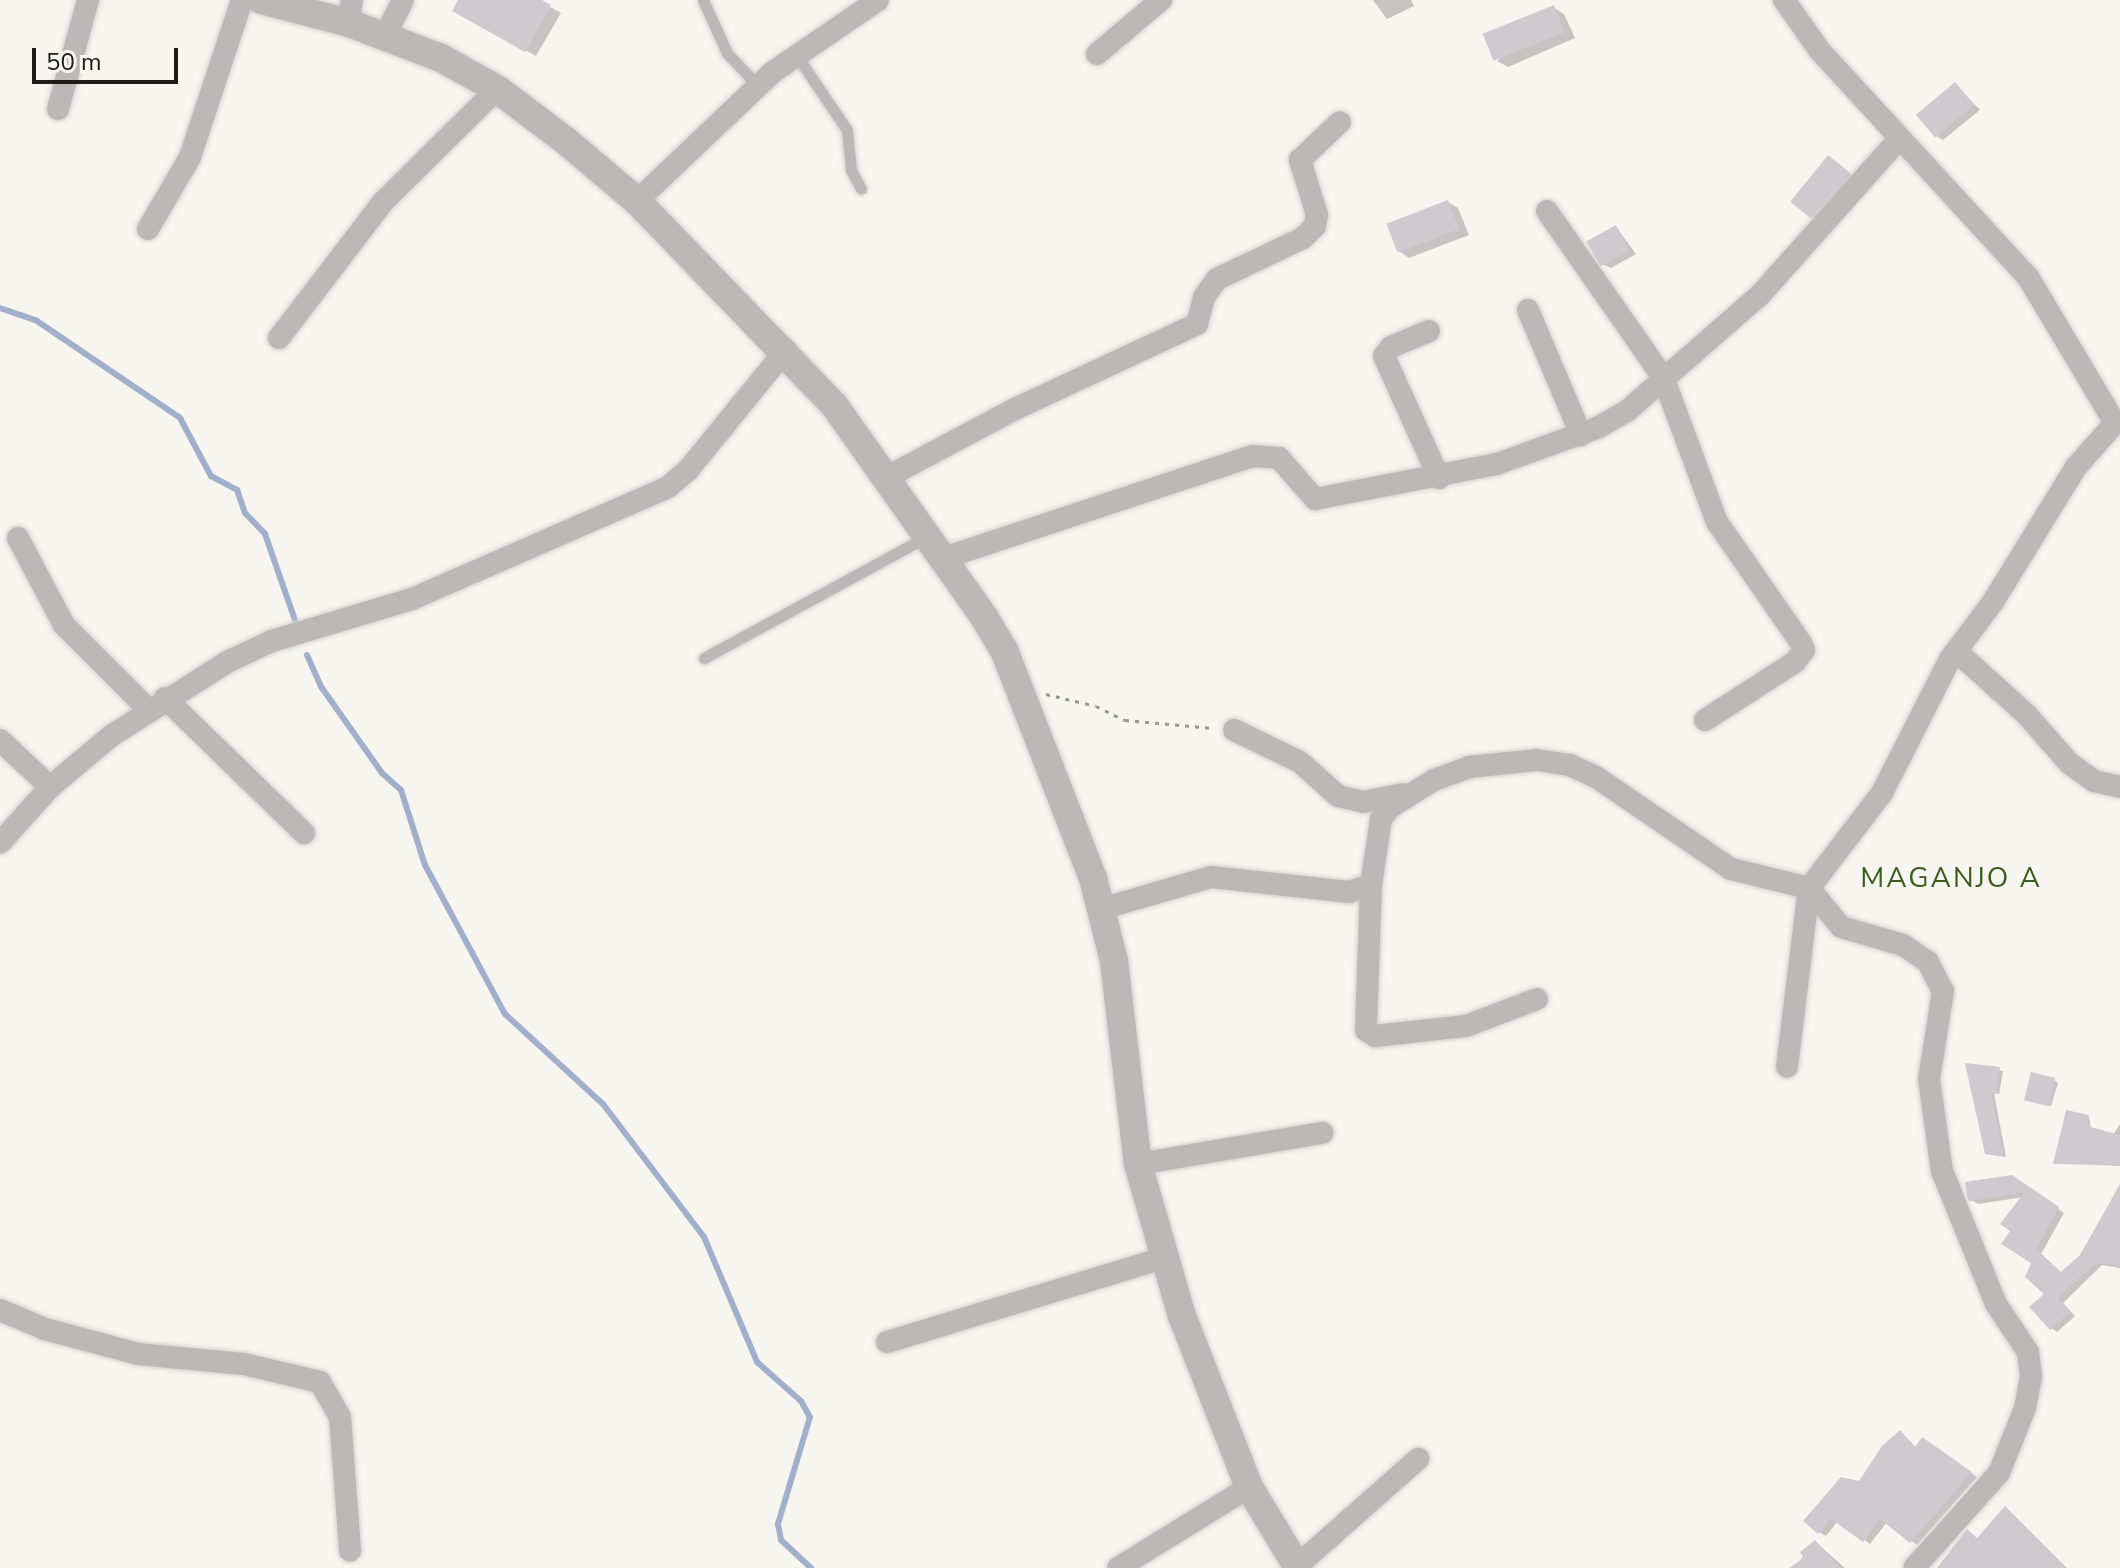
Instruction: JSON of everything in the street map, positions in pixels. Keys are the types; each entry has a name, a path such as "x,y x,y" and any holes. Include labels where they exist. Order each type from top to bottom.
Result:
{"street":[{"path":"58,109 88,0"},
{"path":"148,229 190,157 242,0"},
{"path":"261,0 351,11 385,36 441,58 497,89 637,201 786,350 887,477 1004,650 1076,826 1114,961 1138,1164 1163,1258 1206,1386 1249,1487 1298,1567 1418,1459"},
{"path":"385,36 403,0"},
{"path":"1097,54 1161,0"},
{"path":"1784,0 1820,51 2028,277 2118,422 2076,467 1993,602 1956,651 1882,793 1809,888 1787,1067"},
{"path":"637,201 758,86 866,3"},
{"path":"279,338 383,202 497,89"},
{"path":"887,477 990,421 1197,324 1207,289 1217,279 1303,238 1315,226 1317,215 1300,160 1340,122"},
{"path":"936,547 1252,456 1279,458 1315,499 1439,478 1581,435 1627,411 1786,268 1900,138"},
{"path":"1547,211 1663,377 1717,522 1794,629 1804,650 1795,662 1705,720"},
{"path":"1528,310 1581,435"},
{"path":"1429,331 1391,347 1384,356 1439,478"},
{"path":"0,843 50,787 156,703 272,641 412,599 668,487 688,470 786,350"},
{"path":"18,538 64,625 304,833"},
{"path":"1956,651 2026,714 2069,763 2094,781 2120,787"},
{"path":"1234,730 1300,762 1338,796 1378,802 1411,792 1469,767 1505,760 1570,765 1622,793 1731,869 1809,888 1841,927 1903,945 1928,962 1937,976 1944,1011 1929,1079 1942,1171 1996,1304 2028,1352 2030,1394 1999,1473 1914,1568"},
{"path":"0,740 50,787"},
{"path":"1411,792 1381,819 1371,885 1366,1030 1375,1036 1466,1026 1537,999"},
{"path":"1101,909 1211,877 1349,892 1371,885"},
{"path":"1138,1164 1322,1133"},
{"path":"887,1342 1163,1258"},
{"path":"0,1310 45,1329 138,1354 244,1364 320,1382 340,1417 350,1551"},
{"path":"1118,1568 1249,1487"}],"lane":[{"path":"703,0 727,53 758,86"},
{"path":"797,56 847,130 851,170 861,189"},
{"path":"704,658 936,547"}],"path":[{"path":"1019,687 1096,706 1125,720 1234,730"}],"building":[{"path":"458,0 542,0 551,5 525,52 452,11"},
{"path":"1554,5 1565,32 1493,61 1483,34"},
{"path":"1955,82 1974,105 1935,138 1916,115"},
{"path":"1828,155 1850,173 1812,219 1790,202"},
{"path":"1448,200 1459,229 1397,253 1386,224"},
{"path":"1616,225 1630,250 1600,267 1586,241"},
{"path":"1965,1063 2000,1067 1996,1094 1991,1093 2004,1157 1985,1154"},
{"path":"2031,1072 2055,1078 2048,1106 2024,1100"},
{"path":"2066,1110 2089,1115 2087,1126 2120,1135 2120,1165 2053,1164"},
{"path":"2012,1175 2059,1207 2036,1249 2061,1272 2080,1255 2120,1184 2120,1266 2095,1263 2058,1298 2070,1312 2050,1330 2029,1307 2044,1294 2025,1277 2031,1263 2001,1244 2010,1231 2000,1224 2024,1193 1969,1201 1967,1196 1965,1182"},
{"path":"1900,1430 1915,1447 1922,1437 1972,1472 1910,1543 1880,1519 1863,1542 1831,1519 1818,1534 1803,1521 1841,1477 1859,1481 1882,1446"},
{"path":"2005,1506 2067,1568 1937,1568 1967,1529 1977,1538"},
{"path":"1815,1540 1841,1568 1789,1568 1804,1558 1800,1552"}],"waterway":[{"path":"0,308 37,321 180,418 211,476 237,490 245,513 265,534 297,626"},
{"path":"307,655 322,688 382,773 401,790 425,865 505,1014 603,1104 704,1237 757,1362 801,1401 810,1417 778,1524 781,1540 811,1568"}],"district":[{"name":"MAGANJO A","path":"1951,878"}]}
